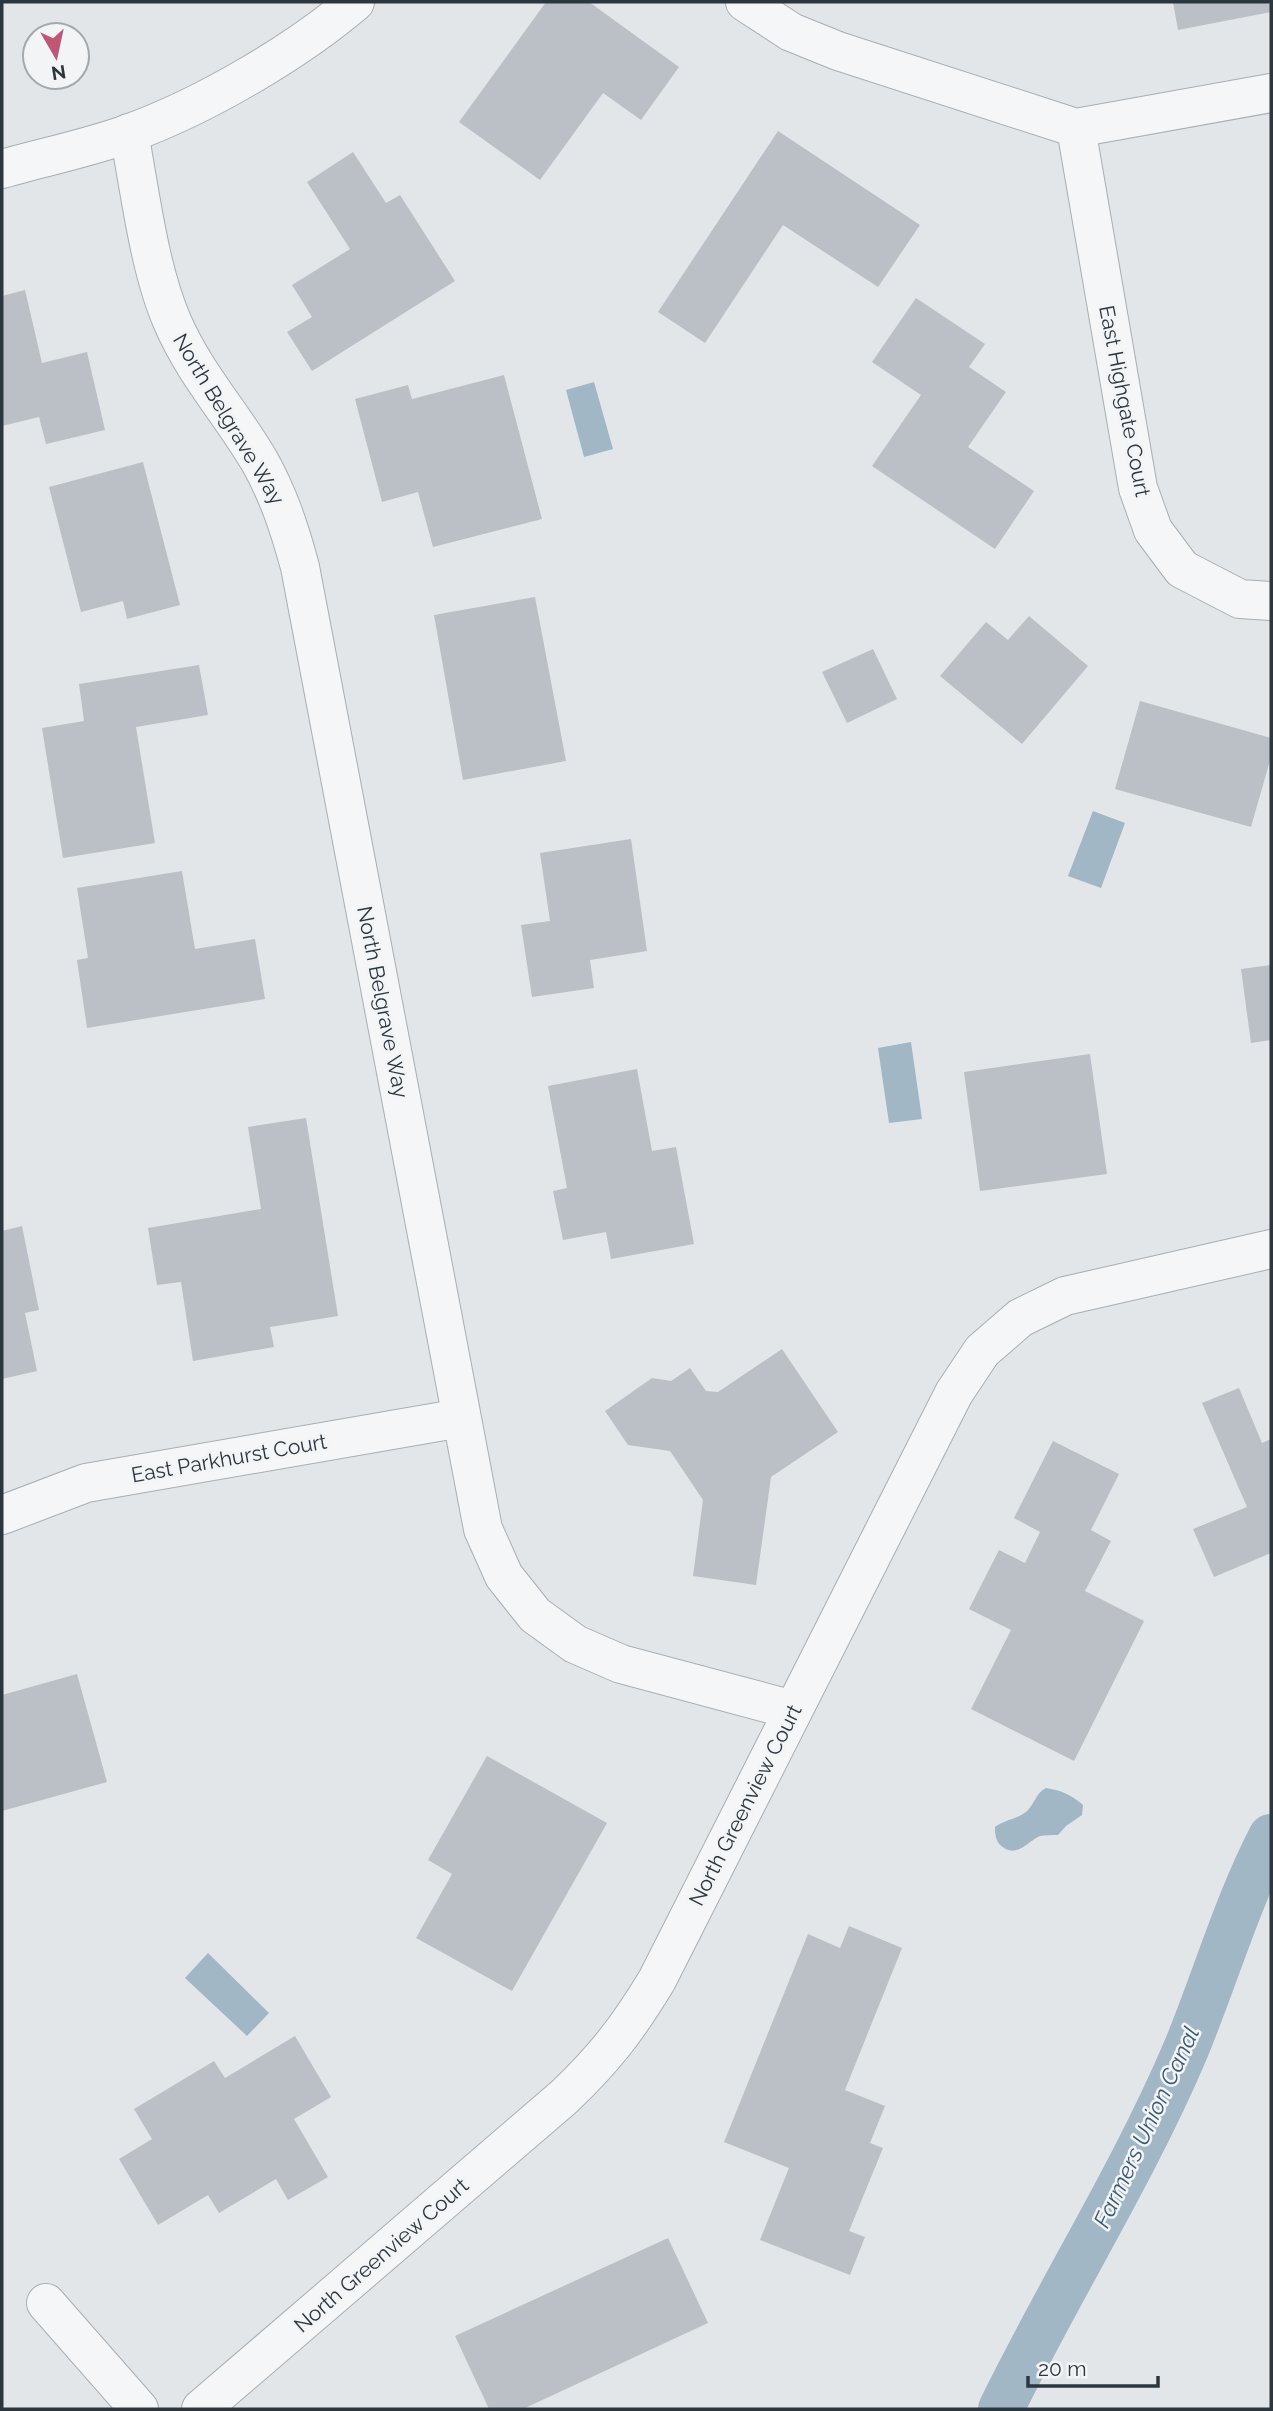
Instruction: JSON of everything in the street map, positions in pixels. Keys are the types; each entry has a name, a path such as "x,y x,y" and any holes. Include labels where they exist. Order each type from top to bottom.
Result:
{"street":[{"path":"2,169 129,133 176,113 264,67 355,2"},
{"path":"746,2 791,32 838,51 1076,128 1271,93"},
{"name":"East Highgate Court","path":"1076,128 1138,488 1153,530 1182,569 1240,599 1271,601"},
{"name":"North Belgrave Way","path":"129,133 156,271 171,321 195,365 259,461 285,512 300,567 483,1529 504,1576 535,1615 575,1644 621,1664 793,1710"},
{"name":"North Greenview Court","path":"201,2409 564,2097 600,2063 632,2023 657,1980 954,1393 982,1351 1020,1318 1065,1296 1271,1249"},
{"name":"East Parkhurst Court","path":"2,1515 86,1483 461,1418"},
{"path":"46,2303 139,2409"}],"water":[{"path":"594,382 613,449 584,457 566,390"},
{"path":"1093,811 1125,823 1101,888 1068,876"},
{"path":"911,1042 922,1119 889,1123 878,1048"},
{"path":"1046,1788 1079,1801 1083,1805 1082,1815 1058,1835 1040,1836 1014,1851 1001,1846 996,1839 995,1827 1027,1811"},
{"path":"208,1953 269,2013 247,2036 185,1978"}],"building":[{"path":"546,2 589,2 679,67 641,120 603,93 540,180 459,122"},
{"path":"1173,2 1271,2 1271,12 1178,30"},
{"path":"778,131 920,225 878,287 783,225 705,343 658,312"},
{"path":"353,152 386,203 400,195 455,281 312,371 287,332 312,317 292,285 350,249 307,182"},
{"path":"25,290 42,363 87,352 105,430 46,444 39,417 2,426 2,296"},
{"path":"916,298 985,344 969,367 1006,392 968,447 1034,491 995,549 872,466 921,395 872,362"},
{"path":"504,375 542,519 433,547 418,492 382,502 355,399 408,385 412,399"},
{"path":"143,462 180,605 127,619 123,601 81,612 49,487"},
{"path":"535,597 566,761 463,780 434,615"},
{"path":"1029,616 1088,666 1022,744 940,676 986,622 1008,640"},
{"path":"873,649 897,699 847,723 822,672"},
{"path":"199,665 208,715 136,727 155,843 63,858 42,728 84,721 79,684"},
{"path":"1140,701 1271,738 1271,757 1251,827 1115,789"},
{"path":"631,839 647,951 590,960 594,988 532,997 521,925 550,921 540,853"},
{"path":"182,871 195,949 255,939 265,999 87,1028 77,960 88,958 77,888"},
{"path":"1271,965 1271,1040 1251,1043 1241,969"},
{"path":"1090,1054 1107,1174 980,1191 964,1072"},
{"path":"637,1069 652,1151 676,1147 694,1244 611,1259 606,1232 563,1240 553,1191 567,1188 548,1086"},
{"path":"306,1118 338,1316 270,1327 274,1347 193,1361 181,1282 157,1285 148,1228 261,1209 248,1127"},
{"path":"22,1226 39,1310 25,1313 37,1371 2,1379 2,1231"},
{"path":"782,1349 838,1432 771,1477 756,1585 693,1576 703,1500 670,1451 628,1445 605,1411 652,1378 671,1381 690,1368 706,1391 718,1392"},
{"path":"1239,1388 1262,1443 1271,1439 1271,1553 1214,1577 1193,1529 1247,1507 1202,1403"},
{"path":"1053,1441 1119,1474 1091,1530 1111,1541 1085,1591 1144,1621 1074,1761 971,1709 1011,1630 969,1609 999,1550 1025,1563 1040,1532 1014,1518"},
{"path":"77,1674 107,1782 2,1811 2,1695"},
{"path":"487,1756 607,1823 512,1991 416,1938 452,1874 428,1860"},
{"path":"849,1926 902,1948 845,2090 885,2106 870,2143 883,2148 849,2231 865,2237 850,2275 760,2240 789,2168 724,2142 808,1934 840,1948"},
{"path":"295,2036 331,2097 294,2119 328,2177 288,2200 276,2179 219,2213 208,2195 158,2225 119,2159 152,2139 134,2109 214,2061 225,2078"},
{"path":"668,2238 708,2323 523,2409 489,2409 455,2336"}],"waterway":[{"name":"Farmers Union Canal","path":"1001,2409 1120,2186 1165,2095 1197,2023 1247,1889 1271,1837"}]}
